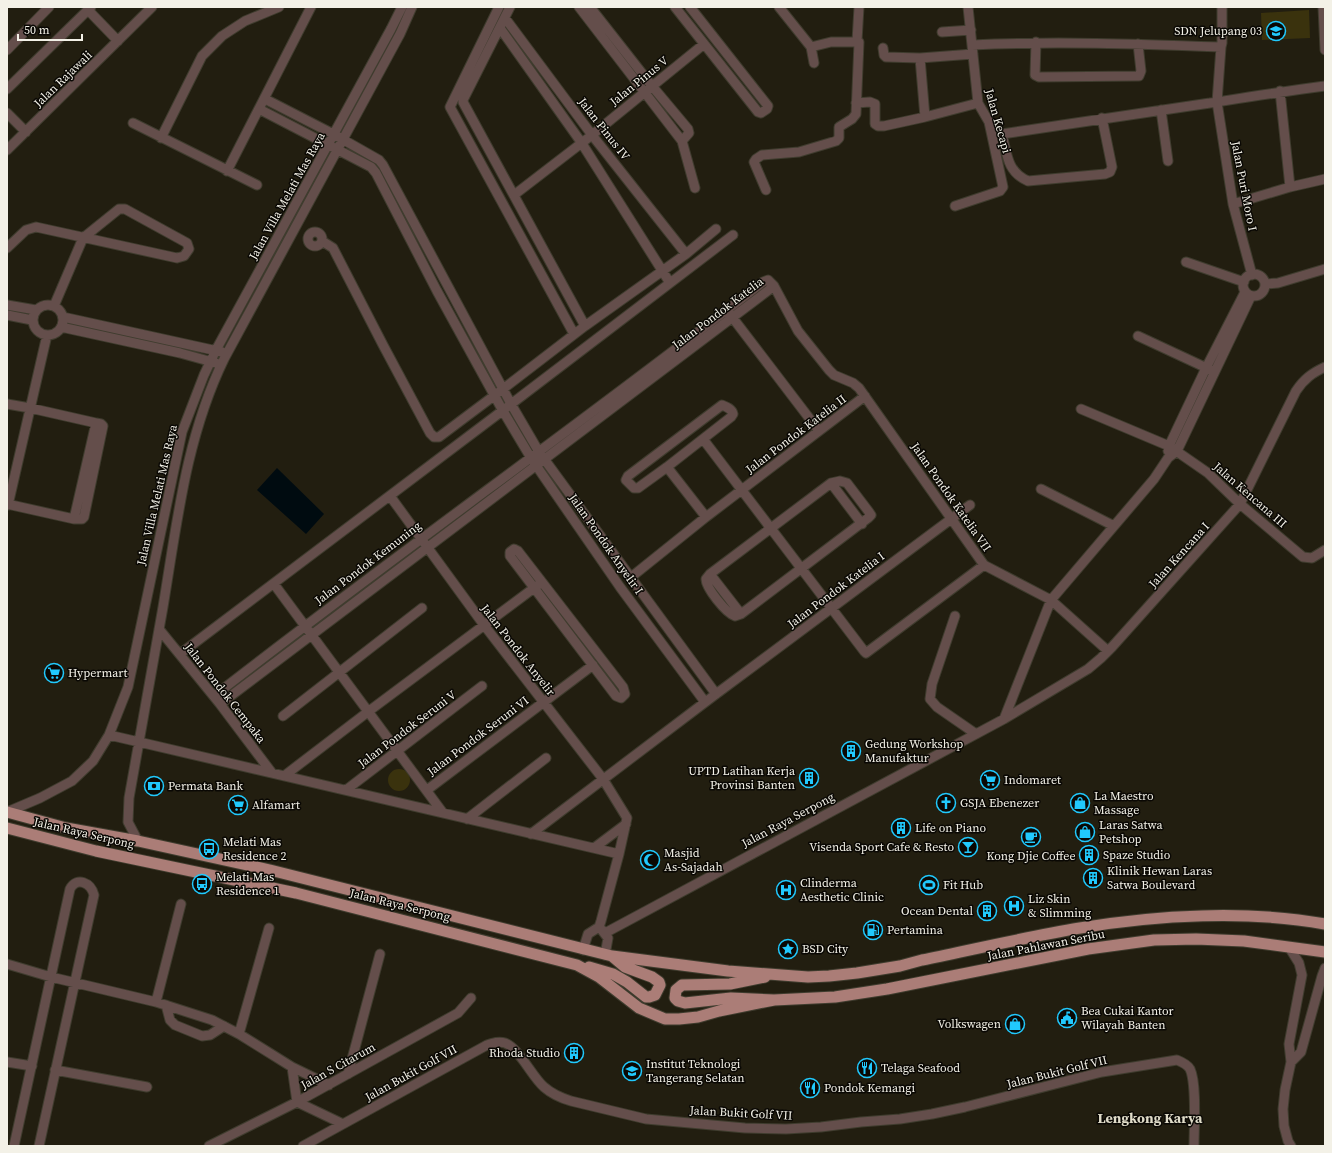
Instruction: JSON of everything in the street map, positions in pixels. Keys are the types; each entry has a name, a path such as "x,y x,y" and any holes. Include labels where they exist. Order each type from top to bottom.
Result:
{"main road":[{"name":"Jalan Raya Serpong","path":"7,812 66,828 138,841 277,871 608,956 728,971 776,974"},
{"name":"Jalan Raya Serpong","path":"7,828 96,851 296,893 577,965 599,977 640,1008 665,1018 679,1020 698,1017 719,1011 774,1000"},
{"name":"Jalan Pahlawan Seribu","path":"776,974 829,976 882,969 1081,928 1150,919 1199,916 1241,916 1298,920 1325,924"},
{"name":"Jalan Pahlawan Seribu","path":"774,1000 835,997 887,989 1088,949 1154,940 1196,939 1244,941 1325,952"},
{"path":"577,965 613,974 627,982 646,997 655,995 660,985 659,982 652,977 624,967 608,956"},
{"path":"774,1000 731,998 685,1003 678,1001 675,998 675,994 678,987 682,985 730,984 776,974"}],"street":[{"path":"7,50 50,7"},
{"name":"Jalan Rajawali","path":"7,150 152,7"},
{"path":"161,138 202,56 222,36 245,21 279,7"},
{"path":"227,171 311,7"},
{"name":"Jalan Villa Melati Mas Raya","path":"7,812 40,798 72,781 93,760 108,735 128,687 182,432 204,375 216,350 391,30 402,7"},
{"name":"Jalan Villa Melati Mas Raya","path":"138,841 128,822 129,798 179,506 200,418 221,365 400,34 412,7"},
{"path":"499,7 463,102 585,326"},
{"path":"510,7 500,28 480,56 450,107 574,334"},
{"path":"579,7 682,141 695,188"},
{"path":"590,7 688,129 689,133 682,141"},
{"path":"680,9 707,48 758,112 760,113 767,109 768,106 690,7"},
{"path":"766,190 756,169 754,162 756,159 762,155 798,152 836,141 839,138 839,127 854,118 860,43 857,41 859,7"},
{"name":"Jalan Kecapi","path":"955,206 1000,191 1003,187 989,122 978,103 968,7"},
{"name":"Jalan Puri Moro I","path":"1222,7 1219,102 1233,204 1252,275"},
{"path":"1323,7 1325,50"},
{"path":"780,8 811,47 814,63"},
{"path":"7,89 89,9 118,41"},
{"name":"Jalan Pinus IV","path":"505,18 592,135 686,254"},
{"name":"Jalan Pinus IV","path":"500,28 581,142 670,283"},
{"path":"942,32 970,30"},
{"path":"811,47 831,42 857,41"},
{"path":"883,48 884,55 886,57 920,58 1036,42 1221,47"},
{"path":"1036,42 1036,76 1139,76 1141,71 1138,44"},
{"name":"Jalan Pinus V","path":"514,195 592,135 652,86 707,48 718,44"},
{"path":"920,58 925,117"},
{"path":"1102,118 1112,167 1110,172 1105,174 1028,182 1022,178 1009,164 1002,134 1102,118 1219,102 1280,91 1325,86"},
{"path":"1280,91 1290,187"},
{"name":"Jalan Pondok Anyelir I","path":"265,98 334,134 379,160 386,168 503,390 541,456 716,694"},
{"path":"856,103 870,102 875,104 875,124 878,126 925,117 978,103"},
{"name":"Jalan Pondok Anyelir I","path":"259,109 371,167 376,173 437,291 494,395 533,462 620,587 705,702"},
{"path":"1161,110 1168,161"},
{"path":"7,113 26,132"},
{"path":"133,123 257,185"},
{"path":"1233,204 1325,178"},
{"path":"7,248 26,230 36,227 83,238 177,258 184,256 189,249 187,243 125,209 119,209 83,238 54,306"},
{"path":"322,240 333,248 430,433 434,437 439,437 494,395 503,390 574,334 686,254 716,229"},
{"path":"523,240 533,232"},
{"path":"180,654 503,411 733,234"},
{"path":"1186,262 1244,282"},
{"path":"1268,286 1264,280 1256,275 1247,277 1244,282 1244,289 1248,294 1256,296 1261,294 1268,286 1324,271"},
{"name":"Jalan Pondok Katelia","path":"533,462 730,313 766,280 774,286"},
{"name":"Jalan Pondok Katelia VII","path":"774,286 798,331 816,355 834,375 853,383 858,388 953,518 984,565 866,653 831,609"},
{"path":"1168,458 1169,446 1248,294"},
{"path":"7,305 36,310"},
{"path":"44,305 54,306 61,312 63,317 61,327 54,334 47,336 39,333 36,330 32,320 36,310 44,305"},
{"path":"730,313 819,431"},
{"path":"7,315 32,320"},
{"path":"63,317 216,350 227,354"},
{"path":"61,327 180,353 221,365"},
{"path":"7,404 30,408 96,423 74,519 7,504 30,408 47,336"},
{"path":"1138,336 1210,369"},
{"name":"Jalan Kencana I","path":"1004,719 1088,669 1108,651 1240,504 1296,391 1302,382 1313,373 1325,367"},
{"path":"1004,719 1051,600 1154,479 1168,458 1177,451 1210,369"},
{"name":"Jalan Pondok Katelia II","path":"630,578 706,517 864,396"},
{"path":"722,405 731,410 733,414 731,417 667,467 638,488 634,488 626,480 628,476 722,405"},
{"name":"Jalan Kencana III","path":"1081,408 1169,446 1177,451 1208,473 1240,504 1303,557 1312,558 1325,550"},
{"path":"703,438 831,609"},
{"name":"Jalan Pondok Kemuning","path":"214,696 254,664 420,539 533,462"},
{"name":"Jalan Pondok Kemuning","path":"220,704 426,547 533,462"},
{"path":"667,467 706,517"},
{"path":"840,481 847,483 871,515 862,524 741,614 710,574 831,484 840,481"},
{"path":"831,484 862,524"},
{"path":"1041,489 1114,526"},
{"name":"Jalan Pondok Anyelir","path":"390,496 484,625 603,779 629,819"},
{"name":"Jalan Pondok Katelia I","path":"531,834 705,702 970,505"},
{"path":"516,549 518,551 623,687 625,694 621,698 616,696 534,589 510,556 510,552 512,550 516,549"},
{"path":"984,565 1051,600 1108,651"},
{"path":"284,776 369,710 542,582"},
{"path":"274,584 304,626 369,710 443,812"},
{"path":"284,716 422,608"},
{"path":"954,616 932,684 930,699 937,707 976,734"},
{"path":"565,628 573,622"},
{"name":"Jalan Pondok Cempaka","path":"159,629 214,696 272,772"},
{"path":"254,664 261,673"},
{"name":"Jalan Pondok Seruni VI","path":"427,790 592,665"},
{"name":"Jalan Pondok Seruni V","path":"346,790 482,686"},
{"name":"Jalan Raya Serpong","path":"599,930 1004,719"},
{"path":"108,735 619,854"},
{"path":"467,819 546,758"},
{"path":"599,930 629,819"},
{"path":"594,848 629,819"},
{"path":"14,1146 70,889 76,882 84,883 91,888 94,895 39,1146"},
{"path":"156,1002 181,904"},
{"path":"240,1034 269,928"},
{"path":"583,950 588,934 599,930"},
{"path":"599,930 608,938 608,956"},
{"path":"1289,947 1299,963 1302,975 1289,1044 1291,1062 1283,1109 1284,1126 1291,1146"},
{"path":"348,1074 380,954"},
{"path":"7,964 51,977 156,1002 224,1026 240,1034 292,1067 329,1085"},
{"path":"1291,1062 1301,1052 1325,968"},
{"name":"Jalan S Citarum","path":"209,1146 329,1085 458,1013 471,998"},
{"path":"166,1005 170,1020 175,1025 202,1036 210,1035 224,1026"},
{"name":"Jalan Bukit Golf VII","path":"303,1146 487,1045 497,1042 506,1043 513,1049 542,1086 550,1092 566,1099 646,1119 786,1130 900,1119 932,1114 965,1108 1102,1072 1177,1060 1184,1062 1190,1068 1194,1092 1194,1146"},
{"path":"7,1062 32,1066"},
{"path":"292,1067 297,1102 344,1124"},
{"path":"55,1070 147,1088"}],"shaded area":[{"path":"1309,10 1310,38 1262,40 1261,13"},
{"path":"277,468 324,514 306,534 257,490"},
{"path":"399,769 407,772 410,780 407,788 399,791 391,788 388,780 391,772"}],"place":[{"name":"SDN Jelupang 03","path":"1276,31"},
{"name":"Hypermart","path":"54,673"},
{"name":"Gedung Workshop Manufaktur","path":"851,751"},
{"name":"UPTD Latihan Kerja Provinsi Banten","path":"809,778"},
{"name":"Indomaret","path":"990,780"},
{"name":"Permata Bank","path":"154,786"},
{"name":"GSJA Ebenezer","path":"946,803"},
{"name":"La Maestro Massage","path":"1080,803"},
{"name":"Alfamart","path":"238,805"},
{"name":"Life on Piano","path":"901,828"},
{"name":"Laras Satwa Petshop","path":"1085,832"},
{"name":"Kong Djie Coffee","path":"1031,837"},
{"name":"Visenda Sport Cafe & Resto","path":"968,847"},
{"name":"Melati Mas Residence 2","path":"209,849"},
{"name":"Spaze Studio","path":"1089,855"},
{"name":"Masjid As-Sajadah","path":"650,860"},
{"name":"Klinik Hewan Laras Satwa Boulevard","path":"1093,878"},
{"name":"Melati Mas Residence 1","path":"202,884"},
{"name":"Fit Hub","path":"929,885"},
{"name":"Clinderma Aesthetic Clinic","path":"786,890"},
{"name":"Liz Skin & Slimming","path":"1014,906"},
{"name":"Ocean Dental","path":"987,911"},
{"name":"Pertamina","path":"873,930"},
{"name":"BSD City","path":"788,949"},
{"name":"Bea Cukai Kantor Wilayah Banten","path":"1067,1018"},
{"name":"Volkswagen","path":"1015,1024"},
{"name":"Rhoda Studio","path":"574,1053"},
{"name":"Telaga Seafood","path":"867,1068"},
{"name":"Institut Teknologi Tangerang Selatan","path":"632,1071"},
{"name":"Pondok Kemangi","path":"810,1088"}],"district":[{"name":"Lengkong Karya","path":"1150,1118"}]}
